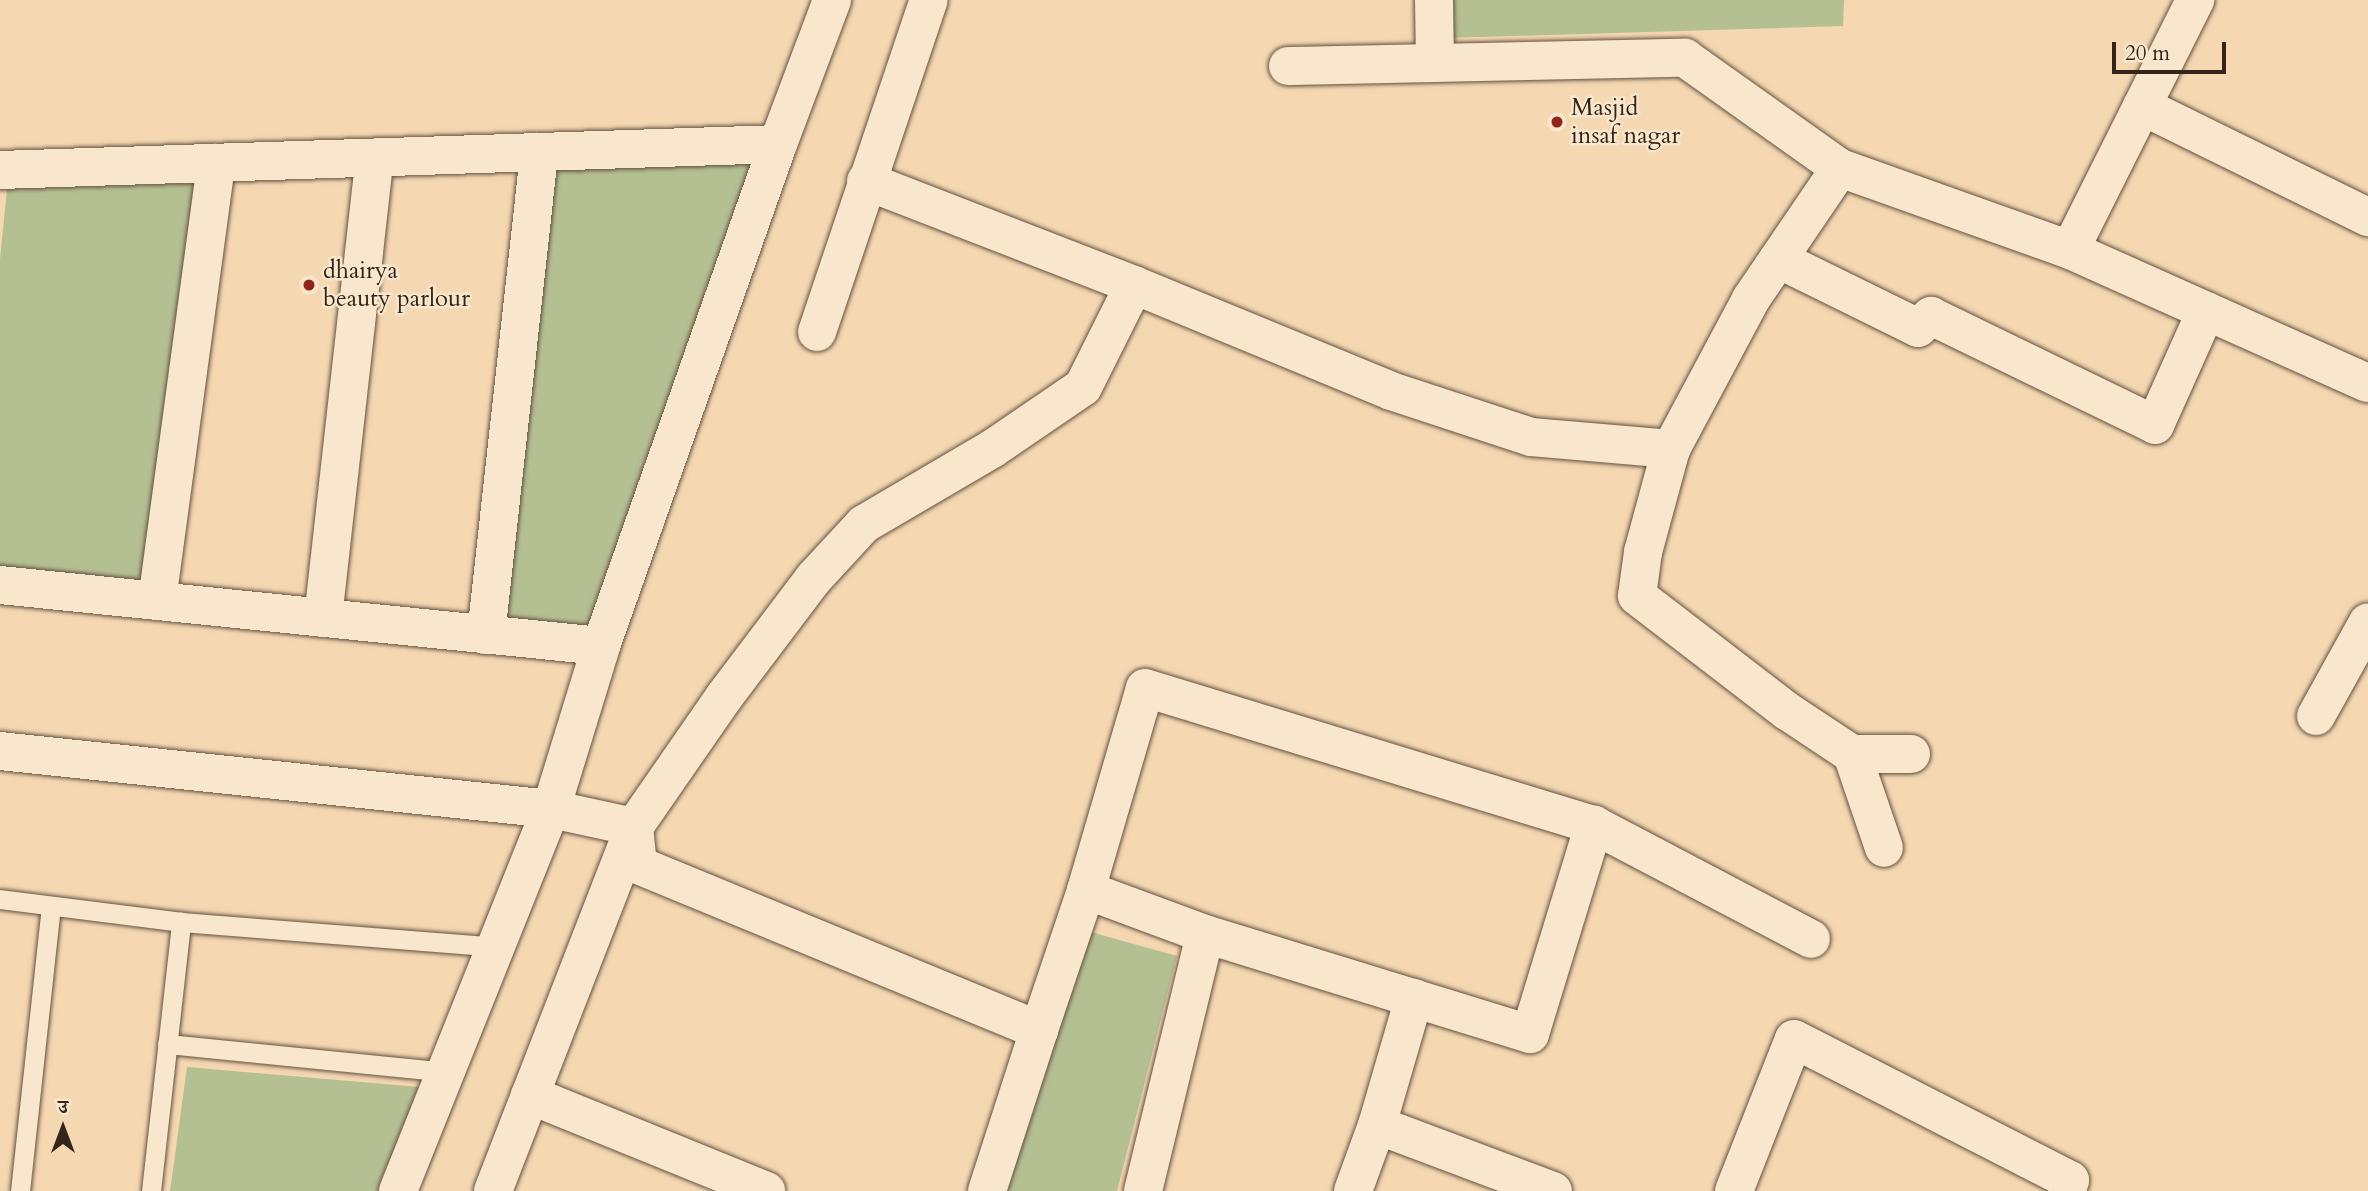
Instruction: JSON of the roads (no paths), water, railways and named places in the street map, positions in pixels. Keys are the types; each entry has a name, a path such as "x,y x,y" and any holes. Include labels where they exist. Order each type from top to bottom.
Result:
{"street":[{"path":"398,1191 551,809 601,646 778,144 832,0"},
{"path":"817,332 929,0"},
{"path":"1433,0 1434,63"},
{"path":"2070,250 2194,0"},
{"path":"1288,66 1685,58 1840,168 2070,250 2368,383"},
{"path":"2142,106 2368,217"},
{"path":"0,170 778,144"},
{"path":"486,635 539,152"},
{"path":"323,618 375,158"},
{"path":"157,601 216,163"},
{"path":"1840,168 1751,299 1671,449 1643,552 1637,596 1787,711 1852,754 1911,754"},
{"path":"866,181 1134,285 1391,391 1531,437 1671,449"},
{"path":"1778,259 1918,328 1931,316 2155,425 2206,311"},
{"path":"493,1191 634,827 724,697 839,551 864,524 992,449 1083,387 1134,285"},
{"path":"0,585 601,646"},
{"path":"2316,716 2368,622"},
{"path":"987,1191 1086,890 1144,688 1594,825 1811,939"},
{"path":"0,751 551,809 634,827"},
{"path":"1852,754 1884,848"},
{"path":"1086,890 1205,934 1530,1034 1594,825"},
{"path":"634,827 638,865 1039,1030"},
{"path":"1143,1191 1205,934"},
{"path":"1353,1191 1377,1125 1414,999"},
{"path":"1734,1191 1794,1039 2070,1180 2067,1191"},
{"path":"530,1095 766,1191"},
{"path":"1377,1125 1553,1191"}],"lane":[{"path":"0,899 181,922 496,947"},
{"path":"20,1191 51,907"},
{"path":"151,1191 181,922"},
{"path":"167,1044 446,1072"}],"place":[{"name":"Masjid insaf nagar","path":"1557,122"},
{"name":"dhairya beauty parlour","path":"309,285"}]}
